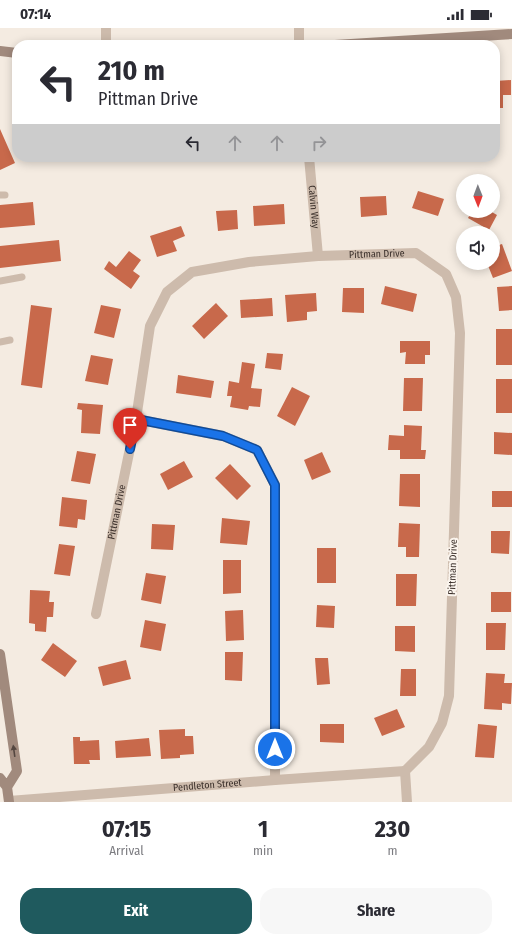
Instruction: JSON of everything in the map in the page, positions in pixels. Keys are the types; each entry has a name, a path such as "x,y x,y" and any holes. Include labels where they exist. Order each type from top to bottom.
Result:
{"main road":[{"path":"401,40 507,32"},
{"path":"0,51 12,52"},
{"path":"0,654 17,771 7,787 6,801"},
{"path":"0,778 7,787"}],"street":[{"path":"106,28 106,40"},
{"path":"299,28 299,40"},
{"name":"Calvin Way","path":"309,162 318,256"},
{"name":"Pittman Drive","path":"96,614 136,419 150,326 167,292 192,272 249,262 318,256 416,252 446,274 456,296 460,333 449,696 442,722 428,747 405,772"},
{"path":"136,419 223,436 257,450 275,485 275,780"},
{"path":"405,772 407,802"},
{"name":"Pendleton Street","path":"6,801 275,780 405,772"}],"lane":[{"path":"0,280 22,277"},
{"path":"0,342 10,340"}],"building":[{"path":"511,80 511,95 503,95 503,108 500,108 500,81"},
{"path":"0,129 12,156 12,162 15,163 0,170"},
{"path":"418,191 444,199 438,216 412,208"},
{"path":"386,196 387,215 361,217 360,197"},
{"path":"33,202 35,225 0,228 0,205"},
{"path":"284,204 285,224 254,226 253,206"},
{"path":"237,210 238,229 218,231 216,211"},
{"path":"468,218 495,218 491,226 482,226"},
{"path":"181,226 185,236 173,241 177,251 157,257 150,236"},
{"path":"59,240 61,261 0,268 0,246"},
{"path":"502,244 512,271 493,278 490,270 500,270 500,245"},
{"path":"129,251 141,260 133,271 140,276 131,289 104,269 109,261 116,267"},
{"path":"385,286 417,294 413,312 381,304"},
{"path":"512,286 512,310 499,311 497,287"},
{"path":"343,288 364,288 364,313 342,312"},
{"path":"316,293 317,311 307,312 307,320 287,322 285,295"},
{"path":"272,298 273,316 241,318 240,300"},
{"path":"216,303 228,316 204,339 192,326"},
{"path":"31,305 52,308 42,388 21,385"},
{"path":"101,305 121,309 114,338 94,333"},
{"path":"496,329 512,329 512,365 496,365"},
{"path":"400,341 430,341 430,355 425,355 425,364 405,364 406,352 400,353"},
{"path":"267,353 283,354 281,370 265,368"},
{"path":"91,355 113,359 108,385 85,381"},
{"path":"242,362 255,364 251,388 262,389 260,407 249,406 248,410 230,407 232,396 227,396 229,381 239,383"},
{"path":"178,375 214,381 211,398 176,393"},
{"path":"404,378 423,378 422,411 403,411"},
{"path":"496,379 512,379 512,413 496,413"},
{"path":"292,387 310,396 295,426 277,416"},
{"path":"78,403 103,405 100,434 81,433 82,410 77,409"},
{"path":"404,425 422,426 421,450 426,450 425,459 400,459 400,450 388,450 389,435 404,436"},
{"path":"494,432 512,433 512,455 494,454"},
{"path":"77,451 96,454 90,484 71,481"},
{"path":"322,452 331,472 312,480 304,460"},
{"path":"184,461 193,477 168,490 160,474"},
{"path":"230,464 251,486 237,500 215,478"},
{"path":"400,474 420,474 420,507 399,506"},
{"path":"492,491 512,491 512,507 492,507"},
{"path":"62,497 87,500 85,520 78,519 77,528 59,526"},
{"path":"222,518 250,521 247,545 220,543"},
{"path":"399,523 420,524 419,557 406,557 406,547 398,547"},
{"path":"152,524 175,525 173,550 151,549"},
{"path":"491,531 510,531 509,554 491,553"},
{"path":"59,544 75,546 70,576 54,574"},
{"path":"317,548 336,548 336,583 317,583"},
{"path":"223,560 241,560 241,593 223,594"},
{"path":"146,573 166,576 161,604 141,600"},
{"path":"396,574 417,574 416,606 396,606"},
{"path":"30,590 50,591 49,602 54,602 53,617 47,617 46,632 35,631 35,624 29,623"},
{"path":"491,592 511,592 511,612 491,612"},
{"path":"317,605 335,606 334,628 316,627"},
{"path":"243,610 244,640 226,641 225,611"},
{"path":"145,620 166,624 161,651 140,647"},
{"path":"486,623 506,623 505,650 486,650"},
{"path":"395,626 415,626 415,652 395,651"},
{"path":"53,643 77,661 65,677 41,660"},
{"path":"225,652 243,652 242,681 225,680"},
{"path":"315,658 328,658 330,684 317,685"},
{"path":"126,660 131,679 103,686 98,667"},
{"path":"401,669 416,669 416,696 400,696"},
{"path":"486,673 505,674 504,683 512,683 511,704 502,703 502,710 484,709"},
{"path":"397,709 405,727 382,736 374,718"},
{"path":"320,724 344,724 344,743 320,742"},
{"path":"478,724 497,726 494,758 475,757"},
{"path":"185,729 185,736 193,736 194,754 180,755 180,758 161,759 159,730"},
{"path":"73,737 80,737 80,741 99,740 100,760 89,760 90,764 74,764"},
{"path":"149,738 151,756 116,758 115,741"}],"route":[{"path":"130,449 136,419 223,436 257,450 275,485 275,749"}]}
